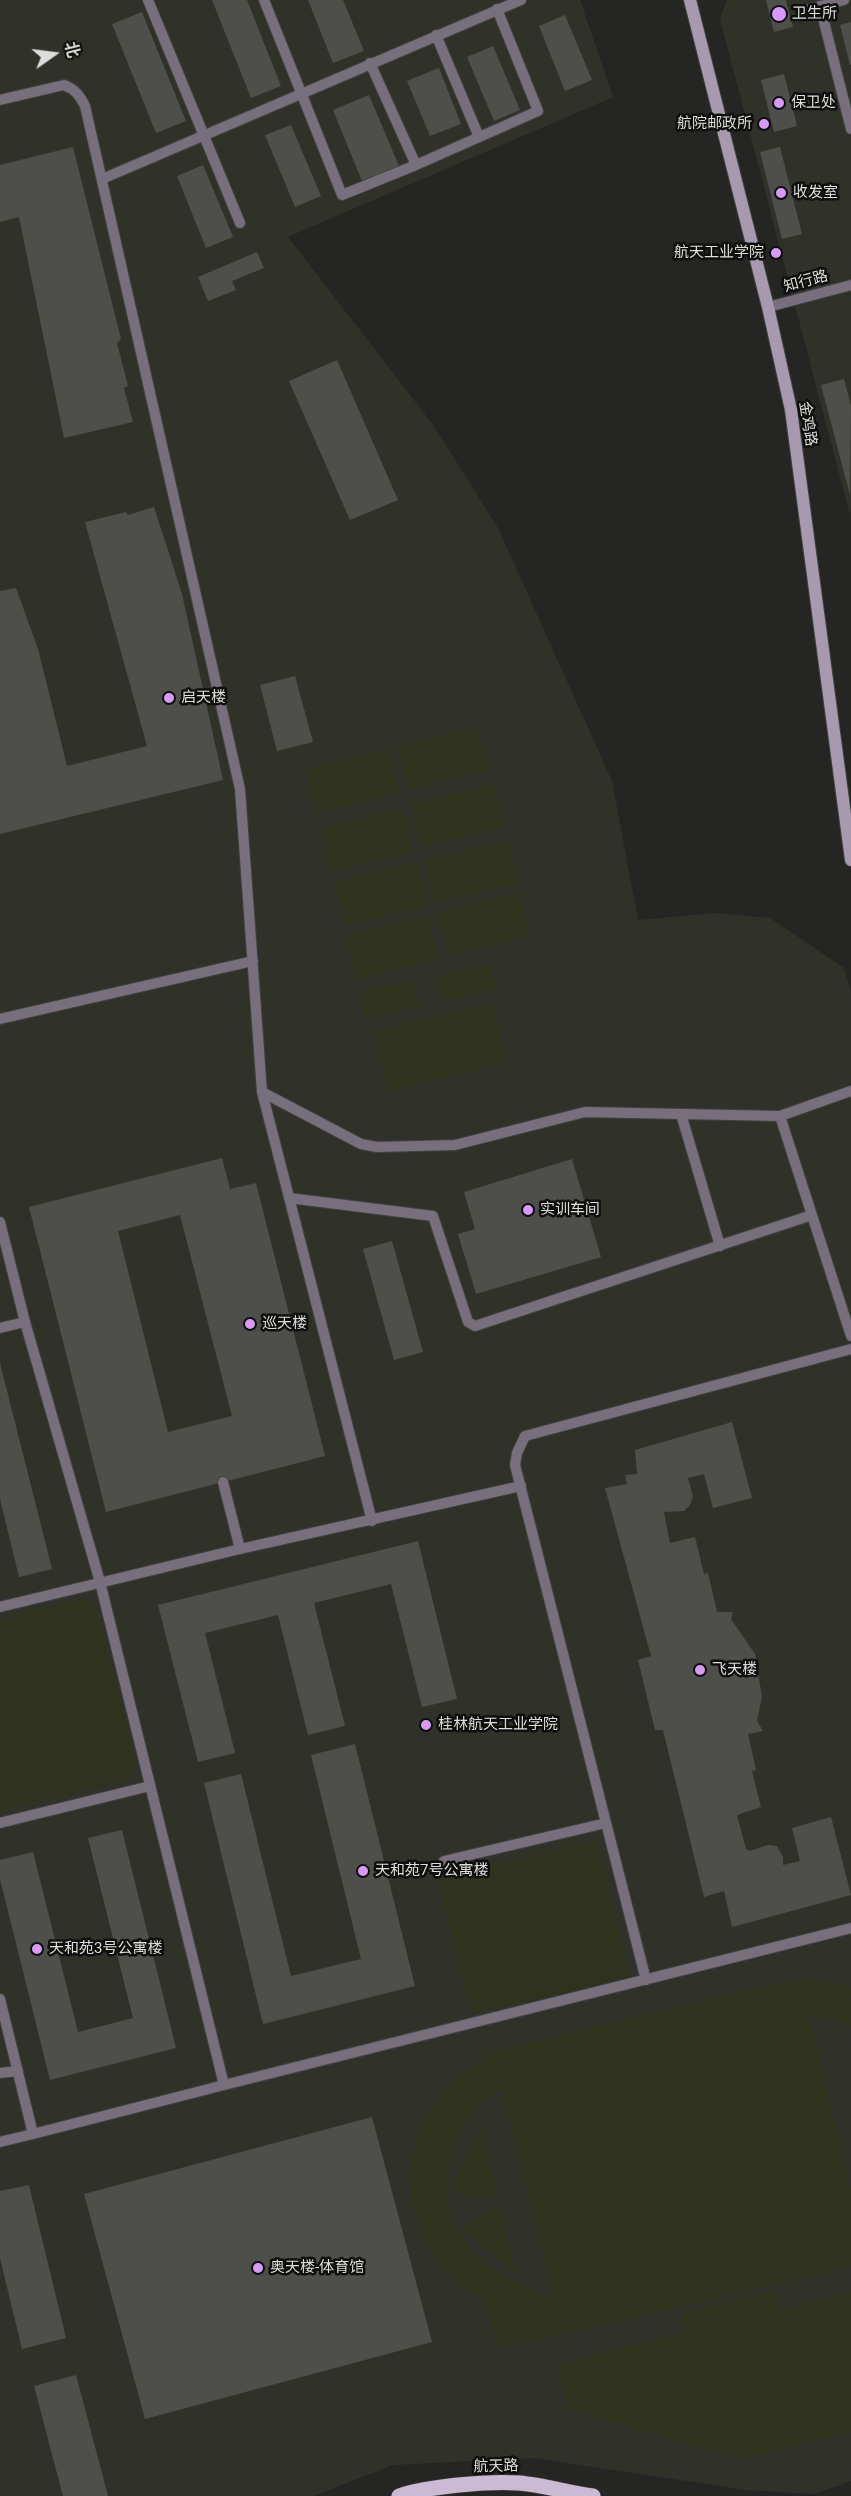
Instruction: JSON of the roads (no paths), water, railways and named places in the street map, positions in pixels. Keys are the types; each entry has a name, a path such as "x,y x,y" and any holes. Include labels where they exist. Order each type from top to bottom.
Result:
{"main road":[{"name":"金鸡路","path":"690,0 768,308 791,410 851,860"},
{"name":"航天路","path":"399,2496 470,2485 520,2483 593,2496"}],"lane":[{"path":"148,0 240,223"},
{"path":"264,0 342,195 538,111 497,9"},
{"path":"806,10 844,0"},
{"path":"102,179 514,1"},
{"path":"820,6 851,129"},
{"path":"436,35 479,137"},
{"path":"370,63 416,165"},
{"path":"0,100 64,85 71,87 86,105 240,789 262,1092 372,1521"},
{"name":"知行路","path":"768,308 851,285"},
{"path":"0,1019 253,962"},
{"path":"262,1092 347,1138 377,1147 455,1145 585,1112 780,1116 851,1091"},
{"path":"681,1114 720,1246"},
{"path":"780,1116 851,1336"},
{"path":"289,1198 433,1216 468,1322 475,1326 812,1215"},
{"path":"0,1222 25,1322 100,1582 224,2085"},
{"path":"0,1328 25,1322"},
{"path":"646,1980 520,1486 515,1465 517,1453 525,1436 851,1349"},
{"path":"223,1482 240,1549"},
{"path":"0,1608 240,1549 520,1486"},
{"path":"0,1823 150,1786"},
{"path":"444,1861 606,1823"},
{"path":"0,2142 851,1928"},
{"path":"0,2000 33,2134"},
{"path":"0,2073 18,2071"}],"place":[{"name":"卫生所","path":"779,14"},
{"name":"保卫处","path":"779,103"},
{"name":"航院邮政所","path":"764,124"},
{"name":"收发室","path":"781,193"},
{"name":"航天工业学院","path":"776,253"},
{"name":"启天楼","path":"169,698"},
{"name":"实训车间","path":"528,1210"},
{"name":"巡天楼","path":"250,1324"},
{"name":"飞天楼","path":"700,1670"},
{"name":"桂林航天工业学院","path":"426,1725"},
{"name":"天和苑7号公寓楼","path":"363,1871"},
{"name":"天和苑3号公寓楼","path":"37,1949"},
{"name":"奥天楼-体育馆","path":"258,2268"}]}
